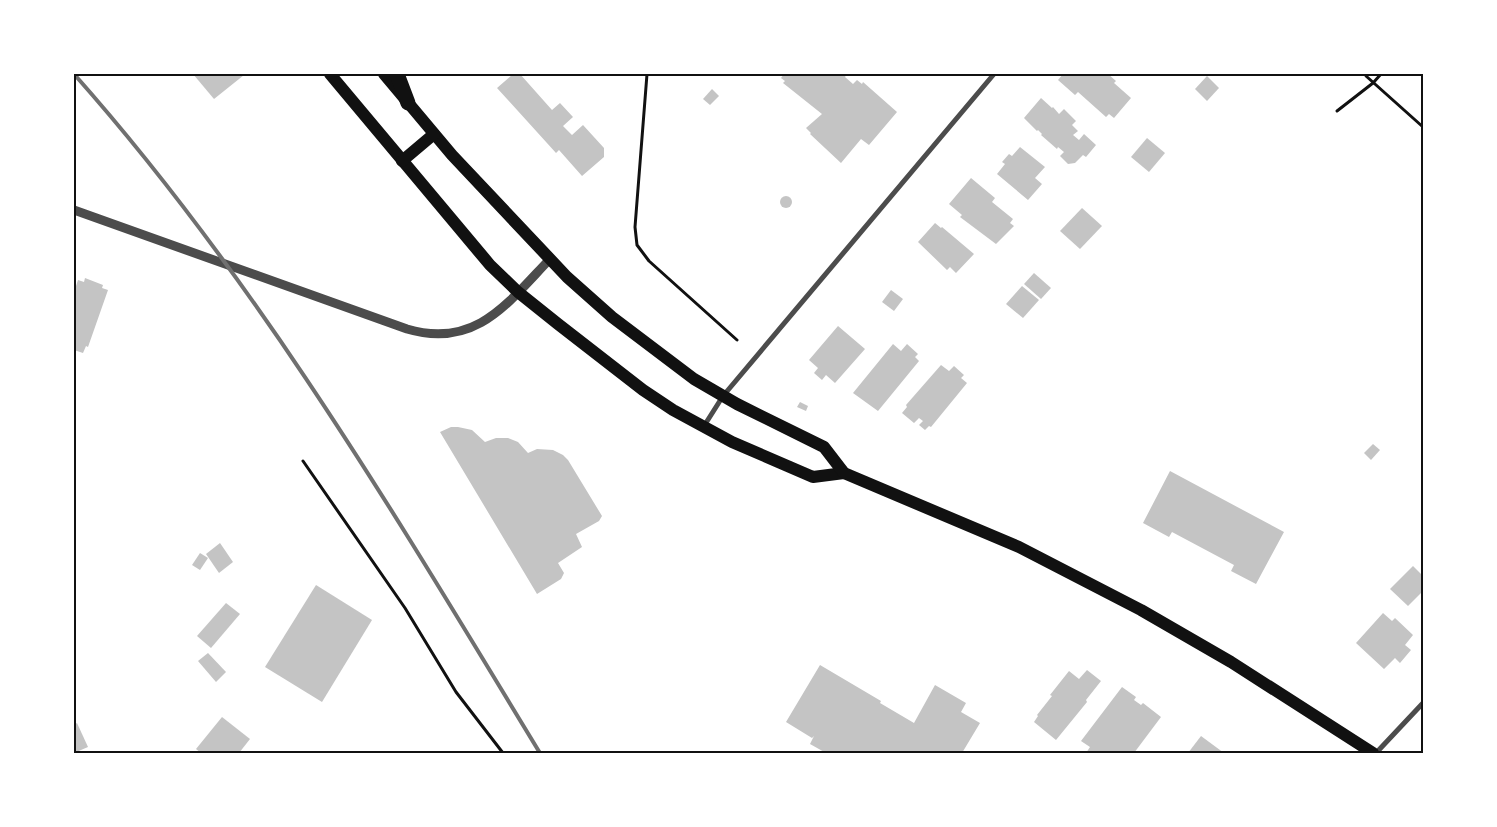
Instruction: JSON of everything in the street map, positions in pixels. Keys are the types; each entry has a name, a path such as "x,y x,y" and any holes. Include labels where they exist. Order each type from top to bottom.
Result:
{"highway":[{"path":"397,74 408,103"}],"main road":[{"path":"330,74 482,255 518,292 643,390 703,427 740,446 813,477 844,474 1018,547 1112,594 1231,662 1374,753"},
{"path":"384,74 434,134 549,260 582,292 682,370 723,396 824,446 844,474"},
{"path":"402,161 434,134"}],"street":[{"path":"703,427 723,396 994,74"},
{"path":"74,210 420,333 444,335 466,331 491,317 549,260"},
{"path":"1374,753 1423,703"}],"path":[{"path":"647,74 635,227 636,242 649,261 737,340"},
{"path":"1338,111 1373,83 1380,74"},
{"path":"1366,76 1423,127"},
{"path":"303,461 408,613 456,692 503,753"}],"building":[{"path":"193,74 243,74 244,75 214,99"},
{"path":"513,74 520,74 552,110 560,103 573,117 563,126 572,135 583,125 604,148 604,157 582,176 559,150 556,153 497,88"},
{"path":"784,74 847,74 845,77 853,84 857,80 862,84 863,82 897,112 869,145 861,139 841,163 806,128 822,114 783,83 785,81 781,78"},
{"path":"1063,74 1108,74 1116,81 1114,83 1131,98 1114,118 1109,114 1106,117 1078,92 1075,95 1058,80"},
{"path":"1207,76 1219,88 1207,101 1195,89"},
{"path":"712,89 719,96 710,105 703,99"},
{"path":"1041,98 1059,114 1064,109 1076,121 1072,125 1078,131 1073,135 1079,140 1084,134 1096,145 1086,157 1083,155 1075,163 1068,164 1060,156 1064,152 1058,147 1057,149 1024,118"},
{"path":"1147,138 1165,153 1149,172 1131,157"},
{"path":"1020,147 1045,167 1035,178 1042,184 1028,200 997,174 1005,164 1002,162 1009,154 1012,156"},
{"path":"971,178 995,198 992,202 1013,219 1010,223 1014,226 996,244 960,217 962,215 949,204"},
{"path":"784,196 788,196 792,202 788,208 784,208 780,204 780,200"},
{"path":"1082,208 1102,226 1080,249 1060,231"},
{"path":"935,223 974,254 956,273 950,267 947,270 918,242"},
{"path":"1034,273 1051,288 1041,299 1024,284"},
{"path":"85,278 103,285 102,288 108,290 88,347 86,346 83,353 74,350 74,292 78,280 84,282"},
{"path":"1022,286 1039,300 1023,318 1006,304"},
{"path":"891,290 903,299 894,311 882,302"},
{"path":"838,326 865,349 835,383 826,375 822,380 814,373 818,368 809,360"},
{"path":"893,344 901,351 907,344 918,354 915,357 919,361 878,411 853,393"},
{"path":"941,365 949,371 954,366 964,375 961,378 967,383 931,427 929,426 925,430 919,425 923,421 919,418 914,423 902,413 907,407 906,405"},
{"path":"800,402 808,406 806,411 797,407"},
{"path":"451,427 472,430 485,442 496,438 508,438 518,442 528,453 537,449 553,450 563,455 568,460 602,516 599,521 576,534 582,547 558,563 564,573 561,579 537,594 440,432"},
{"path":"1373,444 1380,450 1371,460 1364,453"},
{"path":"1170,471 1284,532 1256,584 1231,571 1234,565 1172,532 1169,537 1143,523"},
{"path":"220,543 233,562 219,573 206,554"},
{"path":"200,553 208,558 200,570 192,565"},
{"path":"1413,566 1423,576 1423,591 1408,606 1390,589"},
{"path":"316,585 372,620 322,702 265,667"},
{"path":"226,603 240,614 211,648 197,636"},
{"path":"1383,613 1392,621 1395,618 1413,635 1405,645 1411,650 1400,663 1395,658 1384,669 1356,643"},
{"path":"208,653 226,672 216,682 198,661"},
{"path":"820,665 914,723 935,685 966,703 961,712 980,723 962,753 826,753 810,744 814,736 812,738 786,722"},
{"path":"1087,670 1101,681 1086,700 1087,702 1056,740 1034,722 1037,715 1069,671 1079,679"},
{"path":"1122,687 1136,697 1134,700 1141,705 1143,703 1161,717 1134,753 1086,753 1090,747 1081,741"},
{"path":"222,717 250,739 239,753 201,753 196,749"},
{"path":"77,723 88,747 74,753 74,725"},
{"path":"1201,736 1224,753 1188,753"}],"railway":[{"path":"74,74 141,153 204,234 264,317 378,489 540,753"}]}
